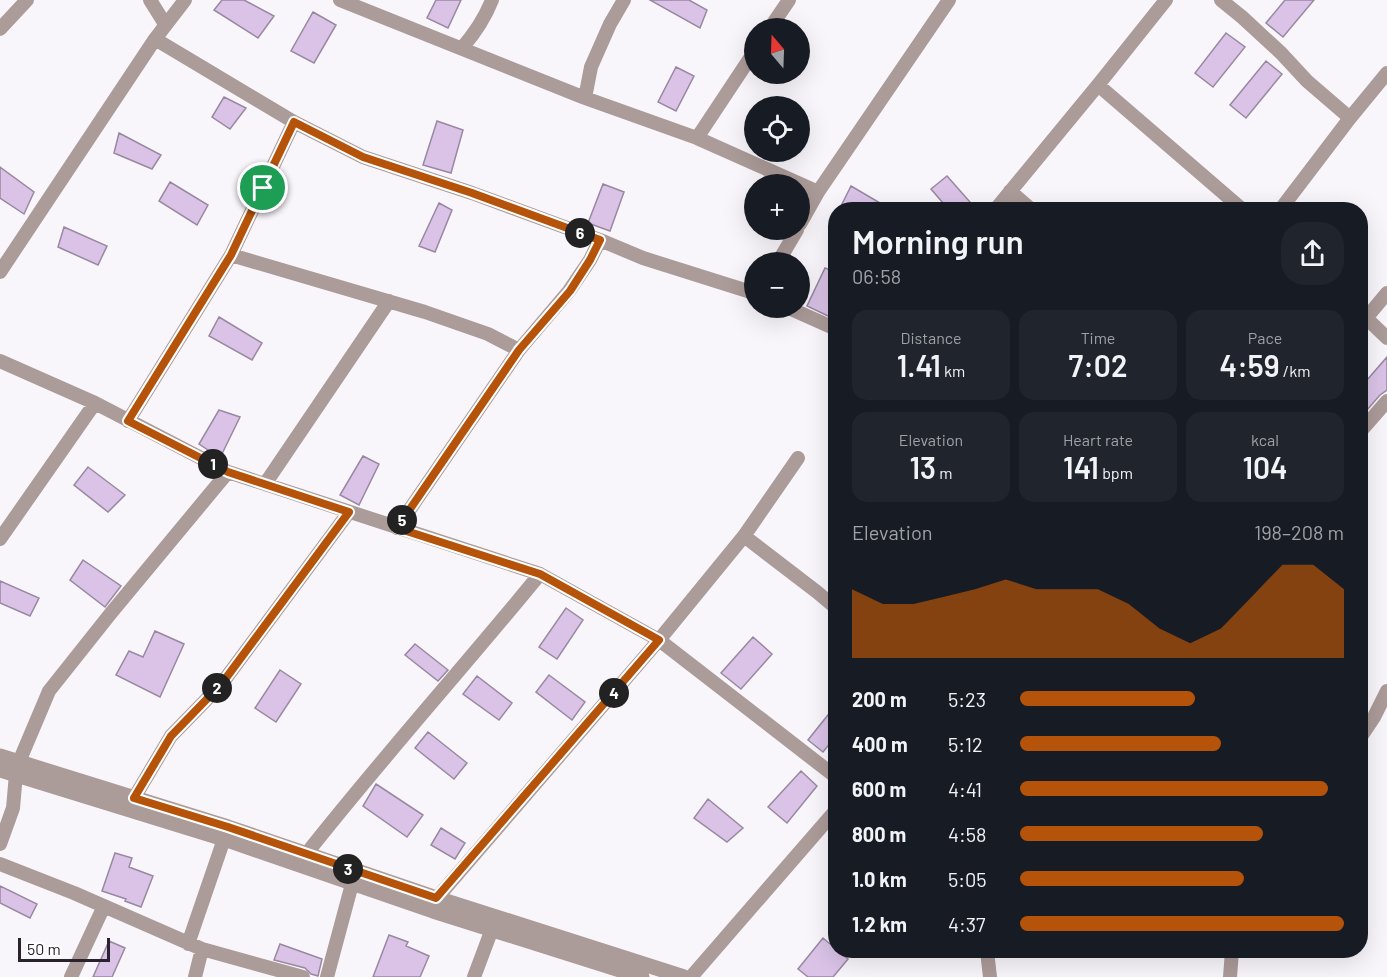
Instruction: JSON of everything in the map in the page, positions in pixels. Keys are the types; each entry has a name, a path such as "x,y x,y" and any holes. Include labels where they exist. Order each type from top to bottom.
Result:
{"street":[{"path":"150,0 165,24"},
{"path":"0,272 154,39 185,0"},
{"path":"342,0 585,98 697,138 818,192"},
{"path":"462,48 486,16 492,0"},
{"path":"585,98 591,67 610,24 624,0"},
{"path":"777,18 789,0"},
{"path":"810,206 949,0"},
{"path":"1001,202 1166,0"},
{"path":"1221,0 1350,118"},
{"path":"0,29 18,3"},
{"path":"154,39 294,122 363,157 472,193 643,258 744,290"},
{"path":"697,138 744,67"},
{"path":"1286,202 1387,73"},
{"path":"1098,85 1234,202"},
{"path":"128,421 231,255 294,122"},
{"path":"1010,191 1023,202"},
{"path":"397,528 519,350 570,291 600,240"},
{"path":"231,255 389,301 488,334 519,350"},
{"path":"1368,311 1387,293"},
{"path":"265,484 389,301"},
{"path":"810,317 828,325"},
{"path":"1368,319 1387,338"},
{"path":"0,361 95,403 228,472 540,574 659,640 828,771"},
{"path":"1368,423 1387,401"},
{"path":"0,539 95,403"},
{"path":"436,898 659,640 744,536 798,458"},
{"path":"0,844 13,808 17,768 49,691 228,472"},
{"path":"134,798 171,736 226,678 349,512"},
{"path":"744,536 828,601"},
{"path":"307,853 540,574"},
{"path":"1368,726 1387,692"},
{"path":"0,756 17,768 352,884 642,977"},
{"path":"0,770 17,768 134,798 684,977"},
{"path":"691,977 828,819"},
{"path":"188,944 224,839"},
{"path":"0,864 104,906 188,944 303,977"},
{"path":"327,977 352,884"},
{"path":"71,977 104,906"},
{"path":"474,977 492,929"},
{"path":"195,977 202,949"},
{"path":"988,958 990,977"},
{"path":"1230,977 1231,958"}],"building":[{"path":"222,0 244,0 274,16 258,38 214,10"},
{"path":"436,0 461,0 448,28 427,18"},
{"path":"650,0 689,0 707,10 700,28"},
{"path":"1285,0 1314,0 1283,37 1266,23"},
{"path":"313,12 336,25 314,63 291,51"},
{"path":"1226,33 1245,47 1213,87 1195,73"},
{"path":"1266,61 1282,74 1246,118 1230,105"},
{"path":"676,67 694,76 676,111 658,102"},
{"path":"224,97 246,108 230,129 212,117"},
{"path":"437,121 463,130 451,173 423,165"},
{"path":"119,133 161,155 152,169 114,153"},
{"path":"0,167 34,192 24,214 0,198"},
{"path":"947,176 970,202 942,202 931,189"},
{"path":"170,182 208,205 197,225 159,201"},
{"path":"603,184 624,192 610,231 588,223"},
{"path":"851,186 878,202 843,202"},
{"path":"439,203 452,210 435,252 419,246"},
{"path":"64,227 107,246 98,265 58,247"},
{"path":"825,268 828,269 828,316 810,307 810,300"},
{"path":"219,317 262,343 252,360 209,336"},
{"path":"1387,357 1387,390 1368,409 1368,379"},
{"path":"219,410 240,417 220,458 199,444"},
{"path":"363,456 379,464 359,505 340,495"},
{"path":"88,467 125,495 108,512 74,485"},
{"path":"83,560 121,586 105,607 70,580"},
{"path":"0,581 39,598 30,616 0,603"},
{"path":"566,608 583,620 557,659 539,647"},
{"path":"155,631 184,644 160,697 116,675 129,651 143,657"},
{"path":"753,637 772,654 741,689 721,673"},
{"path":"415,644 448,670 438,681 405,655"},
{"path":"280,670 301,684 276,722 255,708"},
{"path":"549,675 585,702 572,720 536,692"},
{"path":"477,676 512,703 499,720 463,694"},
{"path":"828,715 828,746 823,752 808,740"},
{"path":"428,732 467,763 454,779 415,748"},
{"path":"801,771 817,786 787,823 768,807"},
{"path":"376,784 423,815 407,837 363,806"},
{"path":"708,799 743,828 727,842 694,818"},
{"path":"441,828 465,843 455,859 431,845"},
{"path":"115,853 132,858 129,867 153,876 141,907 102,891"},
{"path":"0,886 37,904 30,918 0,903"},
{"path":"389,935 408,942 406,946 429,956 420,977 373,977"},
{"path":"823,938 828,942 828,958 848,959 833,977 808,977 798,969"},
{"path":"109,941 125,948 112,977 93,977"},
{"path":"280,944 322,959 318,976 311,974 305,968 274,960"}],"route":[{"path":"294,122 363,157 472,193 600,240 570,291 519,350 397,528 540,574 659,640 436,898 356,872 307,853 134,798 171,736 226,678 349,512 228,472 128,421 231,255 263,188 294,122"}]}
